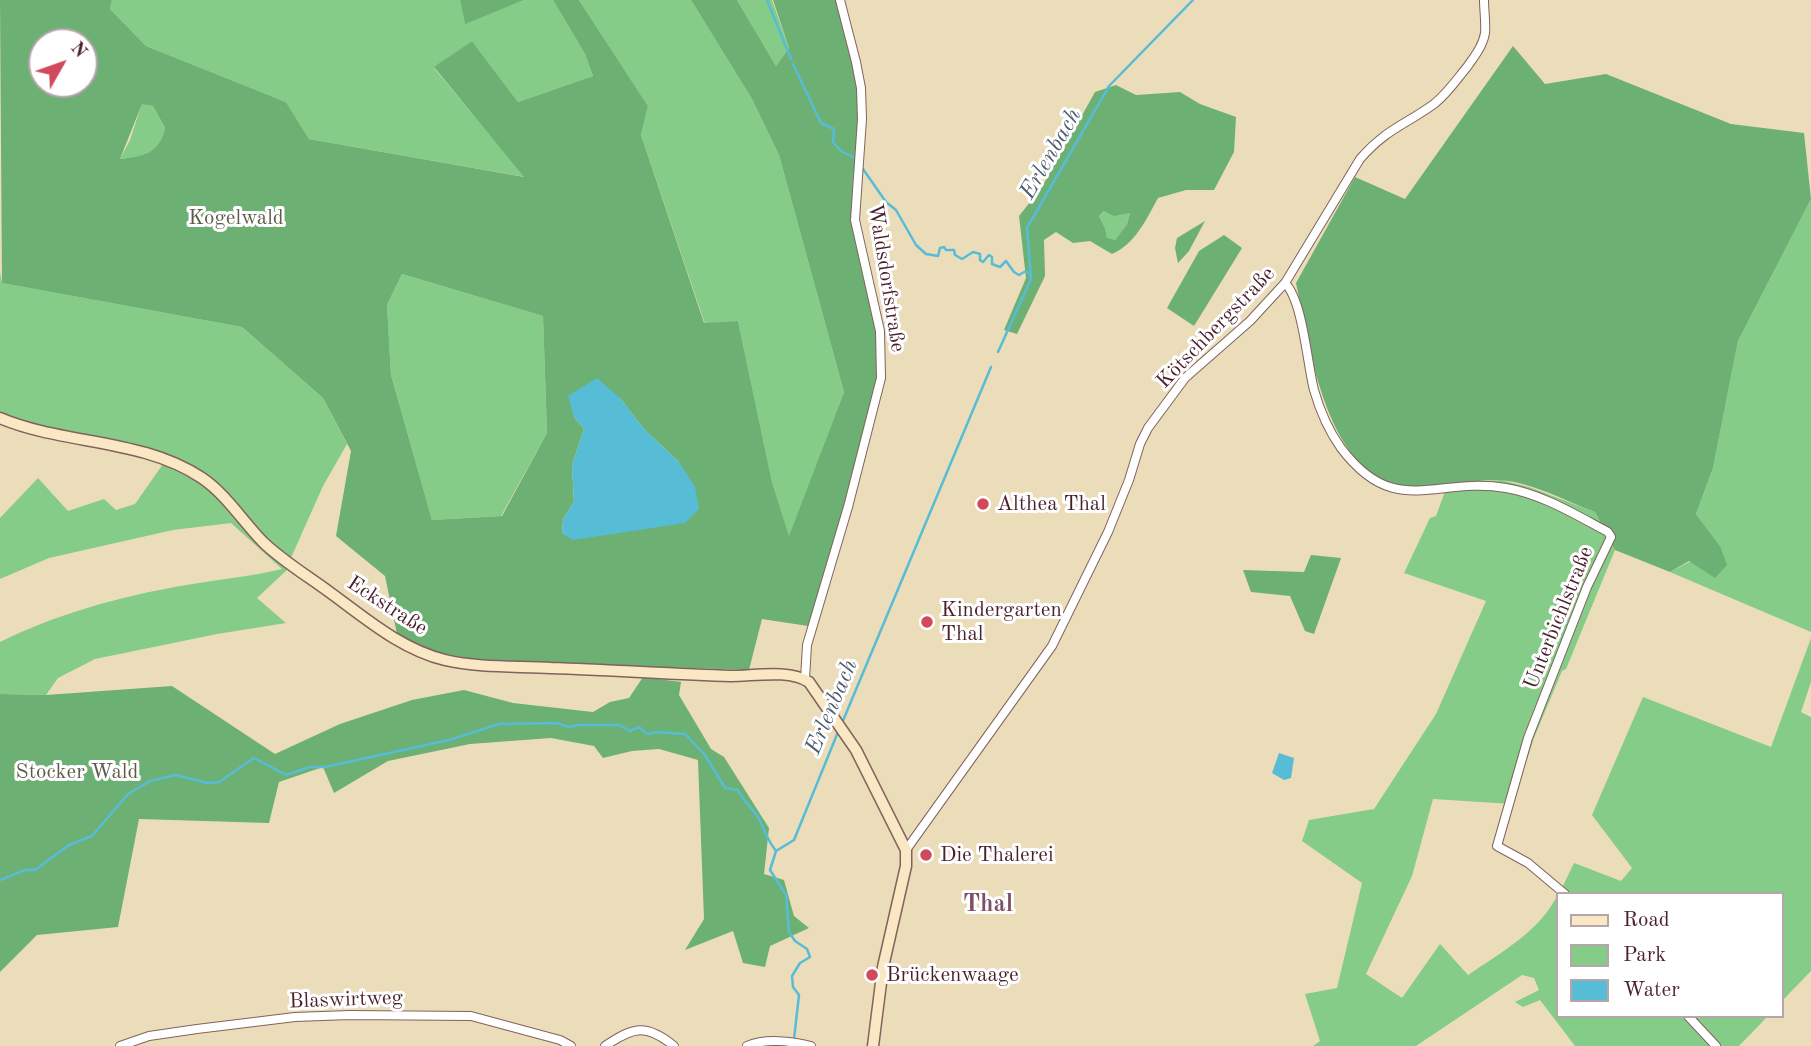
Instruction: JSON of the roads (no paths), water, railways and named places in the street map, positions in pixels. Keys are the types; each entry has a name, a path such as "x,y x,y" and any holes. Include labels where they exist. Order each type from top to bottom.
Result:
{"street":[{"name":"Waldsdorfstraße","path":"805,679 807,645 848,507 881,378 880,331 855,220 862,119 860,88 840,0"},
{"name":"Kötschbergstraße","path":"906,850 1052,646 1108,532 1148,428 1185,378 1251,321 1285,283 1370,147 1388,131 1437,102 1474,57 1485,34 1484,0"},
{"name":"Unterbichlstraße","path":"1285,283 1295,296 1314,388 1325,420 1340,447 1364,474 1388,487 1411,492 1481,485 1527,492 1608,532 1611,537 1583,598 1528,738 1497,846 1528,863 1563,892"},
{"name":"Eckstraße","path":"0,418 23,428 91,440 181,466 214,488 262,541 283,559 398,641 433,657 481,664 734,676 780,675 805,679"},
{"path":"805,679 814,687 844,731 906,850 906,866 883,967 873,1046"},
{"name":"Blaswirtweg","path":"120,1046 149,1036 197,1029 295,1017 350,1015 471,1016 560,1040 571,1046"},
{"path":"1690,1018 1716,1046"},
{"path":"604,1046 624,1033 644,1029 662,1036 674,1046"},
{"path":"747,1046 754,1043 787,1042 811,1046"}],"water":[{"path":"597,378 620,398 643,428 679,462 695,487 699,509 685,523 573,540 562,533 563,519 574,502 572,465 584,429 574,417 568,396"},
{"path":"1279,753 1294,758 1291,778 1284,780 1272,773"}],"waterway":[{"path":"767,0 791,59"},
{"name":"Erlenbach","path":"998,352 1031,279 1027,228 1109,86 1193,0"},
{"path":"793,64 821,123 834,129 833,142 841,151 853,157"},
{"path":"863,169 886,202 896,210 916,245 926,254 938,256 940,248 944,247 946,250 954,250 955,255 962,259 973,252 980,254 980,260 983,262 989,255 992,257 992,264 1000,267 1006,261 1019,275 1026,271 1031,275"},
{"name":"Erlenbach","path":"842,723 991,367"},
{"path":"0,880 25,870 35,870 69,845 92,836 128,794 150,781 176,775 207,783 219,782 254,758 286,775 310,767 325,767 449,740 499,724 557,723 568,727 619,725 630,731 639,727 647,734 685,734 705,755 725,788 738,790 757,815 776,851"},
{"name":"Erlenbach","path":"794,1039 799,995 793,987 792,976 800,963 810,957 807,949 795,941 789,932 786,895 770,870 776,851 794,840 838,732"}],"place":[{"name":"Althea Thal","path":"983,504"},
{"name":"Kindergarten Thal","path":"927,622"},
{"name":"Die Thalerei","path":"926,855"},
{"name":"Brückenwaage","path":"872,975"}],"district":[{"name":"Thal","path":"988,905"}],"park label":[{"name":"Kogelwald","path":"236,218"},
{"name":"Stocker Wald","path":"77,772"}]}
